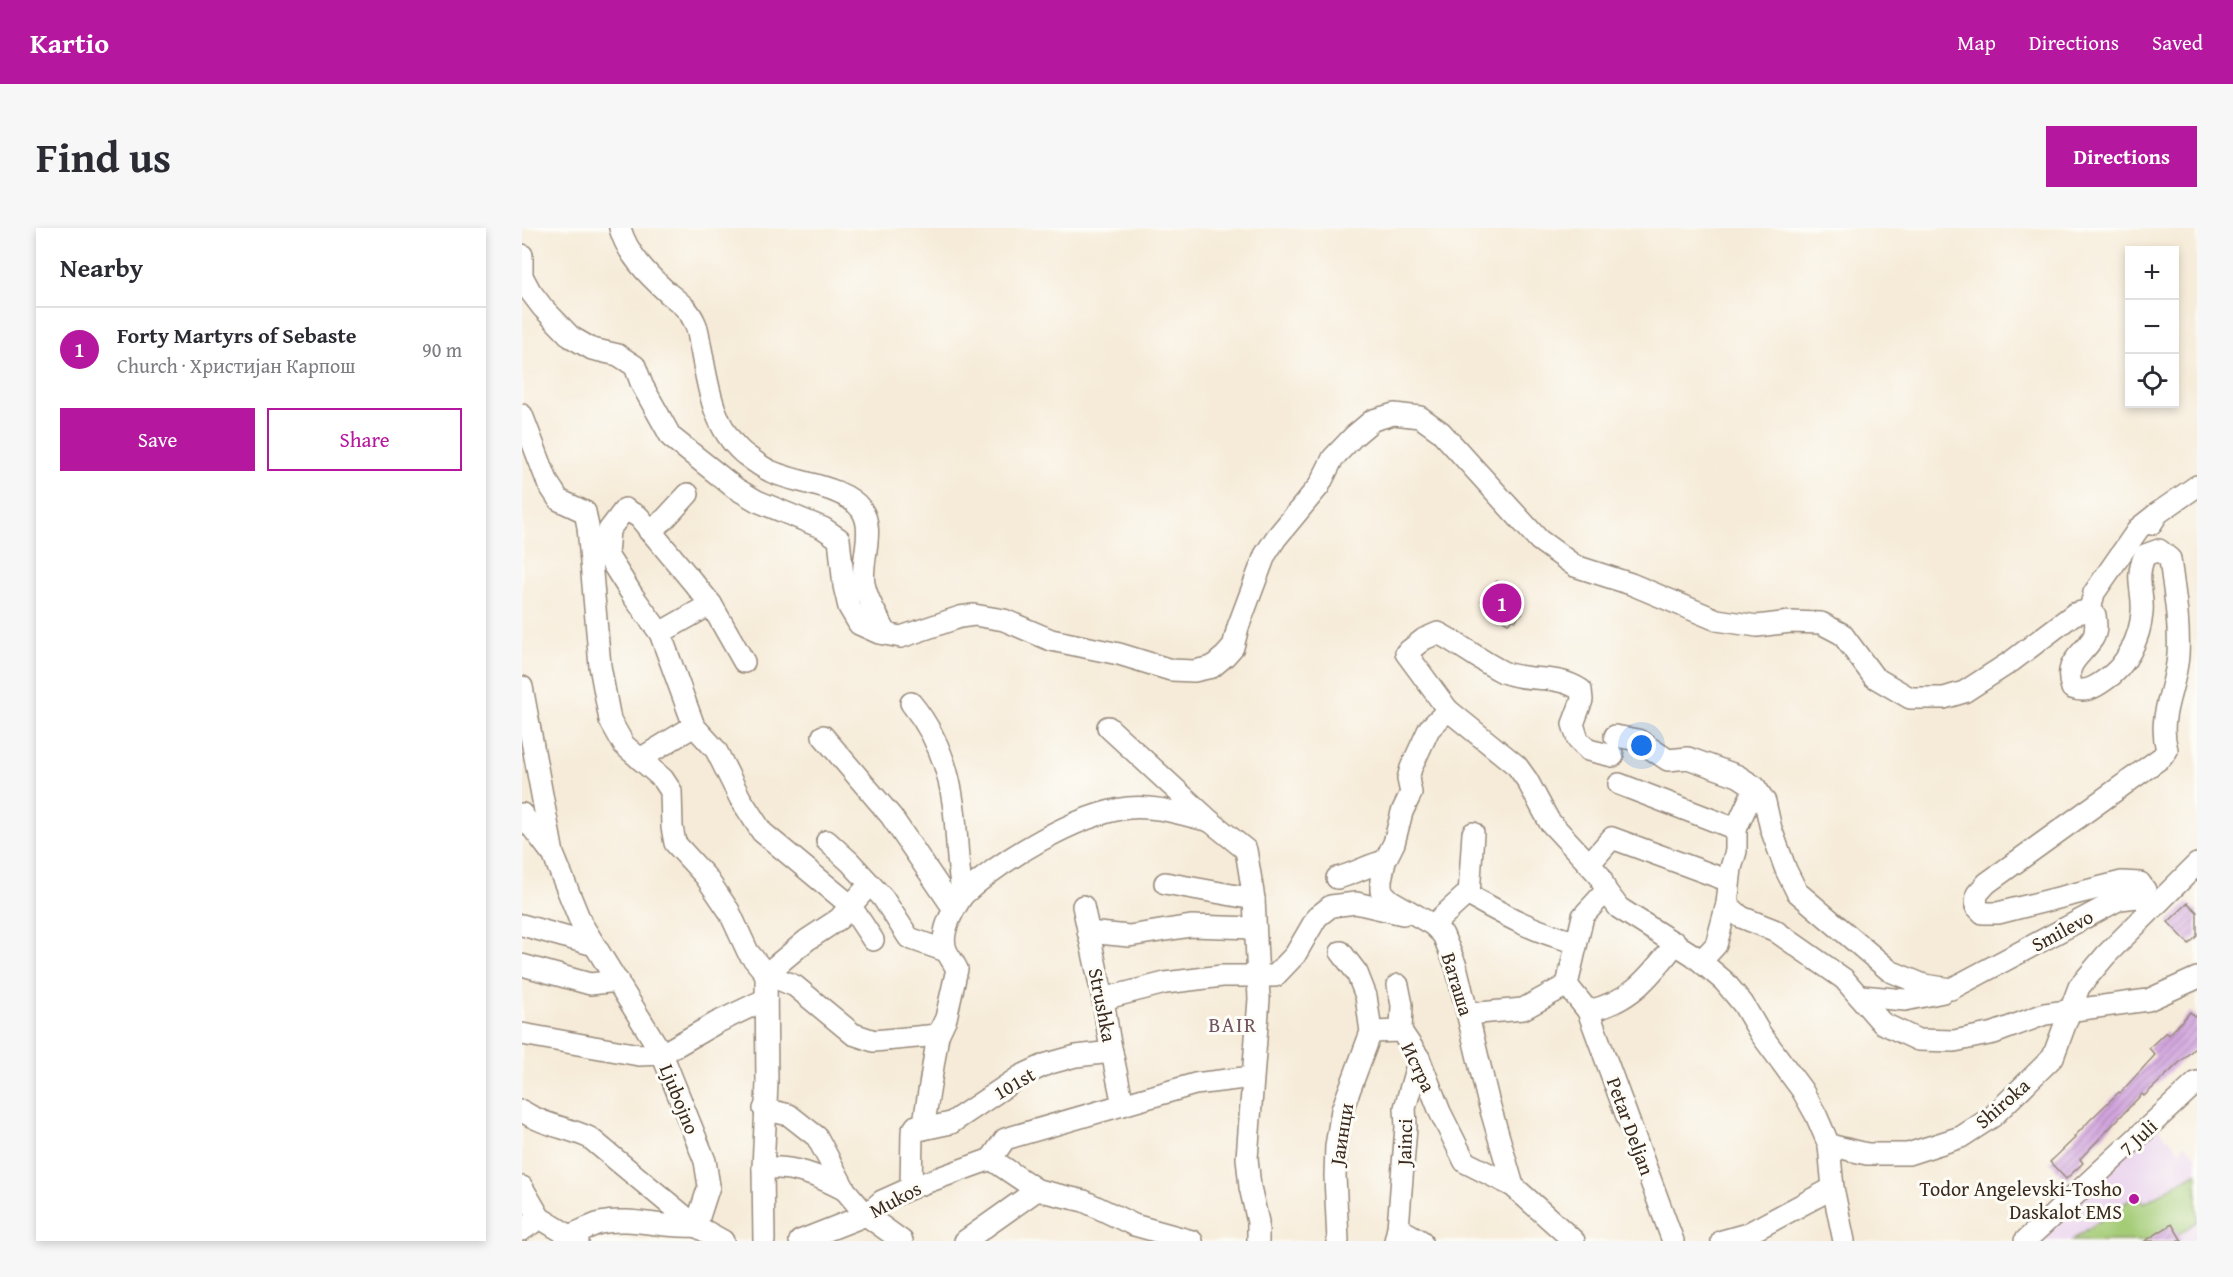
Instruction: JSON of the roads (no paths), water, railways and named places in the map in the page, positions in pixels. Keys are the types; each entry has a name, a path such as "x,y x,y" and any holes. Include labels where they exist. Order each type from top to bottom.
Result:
{"street":[{"path":"620,228 632,255 666,291 686,307 696,324 709,396 720,423 742,452 768,470 845,496 859,506 866,515 868,531 863,561 864,584 872,606 887,634"},
{"path":"522,257 522,276 530,291 571,338 592,349 618,355 635,366 642,385 671,437 735,488 757,501 823,528 839,539 844,586 849,607 860,624 887,634 902,637 960,617 974,615 1004,620 1051,640 1119,654 1171,670 1194,671 1212,666 1233,647 1238,627 1265,555 1276,538 1319,486 1333,458 1373,420 1394,414 1420,417 1441,432 1539,540 1575,566 1631,584 1717,620 1756,626 1790,622 1821,623 1842,634 1874,677 1910,698 1944,698 1964,692 2012,661 2074,614 2090,610"},
{"path":"522,415 548,483 560,500 585,512 600,666 610,720 624,745 663,779 671,791 675,843 706,877 729,911 748,952 766,975 795,986 853,1034 874,1041 938,1035"},
{"path":"2090,610 2094,593 2139,528 2197,486"},
{"path":"649,531 665,519 688,494"},
{"path":"744,662 711,604 639,517 625,509 609,530 608,555 633,596 660,633 694,726 716,750 740,798 762,832 849,905 873,940"},
{"path":"2090,610 2095,615 2094,638 2080,652 2069,670 2068,678 2072,688 2082,692 2109,678 2125,659 2137,639 2142,613 2139,569 2145,555 2144,535 2158,513"},
{"path":"2145,555 2158,550 2170,559 2173,581 2178,658 2162,730 2167,750 2162,757 1987,883 1977,894 1976,906 1983,913 1998,913 2122,882 2140,883 2145,890 2147,904"},
{"path":"660,633 711,604"},
{"path":"1844,1241 1833,1188 1829,1145 1802,1090 1760,1033 1743,1004 1724,981 1701,961 1618,908 1590,863 1549,821 1517,766 1448,710 1406,653 1425,639 1438,633 1505,672 1526,678 1566,681 1581,690 1582,700 1573,724 1578,740 1588,750 1638,740 1668,760 1688,758 1738,776 1755,787 1765,802 1774,840 1797,892 1890,971 1924,985 1959,986"},
{"name":"Ljubojno","path":"522,687 553,854 581,923 662,1054 705,1161 709,1186 696,1226"},
{"path":"911,704 925,721 947,773 954,802 958,875 958,902 944,937 946,951 957,969 946,1018 938,1035 922,1129 916,1126 912,1132 911,1188"},
{"name":"Ваташа","path":"1448,710 1429,729 1411,768 1408,779 1411,793 1402,812 1394,843 1385,861 1381,891 1443,935 1456,966 1488,1100 1513,1186"},
{"path":"640,759 694,726"},
{"path":"1108,727 1210,821 1246,850 1254,899 1255,928 1266,977 1252,1077 1248,1158 1250,1187 1258,1222 1258,1241"},
{"path":"823,736 891,816 958,902"},
{"path":"1619,784 1736,829"},
{"path":"1701,961 1716,945 1727,904 1736,851 1736,829 1755,787"},
{"path":"958,902 981,878 1077,821 1128,808 1157,809 1210,821"},
{"name":"Ljubojno","path":"522,814 553,854"},
{"path":"1469,895 1473,833"},
{"path":"1590,863 1612,838 1730,881"},
{"path":"827,841 883,898 909,938 946,951"},
{"path":"1337,878 1352,874 1371,864 1385,861"},
{"name":"Shiroka","path":"1829,1145 1867,1154 1908,1154 1961,1137 1992,1118 2053,1057 2079,987 2147,904 2197,864"},
{"path":"1165,882 1254,899"},
{"path":"764,1241 764,1109 767,1083 766,975 783,958 839,919 870,884"},
{"path":"1468,1014 1523,1009 1567,985 1583,915 1606,891"},
{"path":"1103,999 1165,983 1222,976 1266,977 1295,955 1317,917 1331,906 1356,903 1426,921 1467,894 1510,919 1553,937 1576,942"},
{"name":"Smilevo","path":"1861,996 1905,1000 1932,996 1959,986 2120,899 2147,904"},
{"path":"1727,904 1742,917 1774,930 1844,979 1882,1023 1918,1040 1954,1041 1994,1033 2045,1014 2148,1000 2197,978"},
{"name":"Strushka","path":"1083,906 1123,1105"},
{"path":"522,925 594,945"},
{"path":"1088,932 1130,936 1191,926 1255,928"},
{"path":"1588,1011 1609,1007 1643,983 1676,943"},
{"path":"1341,952 1357,973 1366,996 1371,1032"},
{"path":"522,965 590,984 618,981"},
{"path":"1398,985 1402,1005 1401,1031"},
{"name":"Petar Deljan","path":"1567,985 1588,1011 1673,1241"},
{"path":"522,1034 639,1055 662,1054 716,1023 766,999"},
{"name":"Истра","path":"1371,1032 1401,1031 1419,1058 1440,1112 1465,1162 1513,1186"},
{"name":"Јаинци","path":"1338,1241 1336,1146 1342,1110 1371,1032"},
{"name":"101st","path":"922,1129 951,1123 1021,1076 1047,1064 1076,1056 1112,1052"},
{"name":"Jainci","path":"1419,1058 1405,1108 1406,1127 1397,1235 1420,1241"},
{"path":"1192,1241 1134,1225 1084,1201 1037,1191 991,1159 1005,1138 1195,1084 1252,1077"},
{"name":"7 Juli","path":"2025,1241 2197,1082"},
{"path":"764,1109 789,1115 817,1137 845,1190 866,1215 902,1241"},
{"path":"522,1111 554,1127 574,1131 590,1138 696,1226 723,1241"},
{"name":"Mukos","path":"800,1241 866,1215 882,1201 911,1188 991,1159"},
{"path":"763,1168 795,1169 818,1176 845,1190"},
{"path":"1513,1186 1552,1233 1574,1241"},
{"path":"522,1187 540,1218 573,1238 600,1224 619,1221 678,1228 696,1226"},
{"path":"1722,1241 1747,1234 1833,1188"},
{"path":"973,1239 1037,1191"},
{"path":"522,1230 540,1218"}],"place":[{"name":"Forty Martyrs of Sebaste","path":"1502,603"},
{"name":"Todor Angelevski-Tosho Daskalot EMS","path":"2134,1199"}],"district":[{"name":"BAIR","path":"1233,1024"}]}
